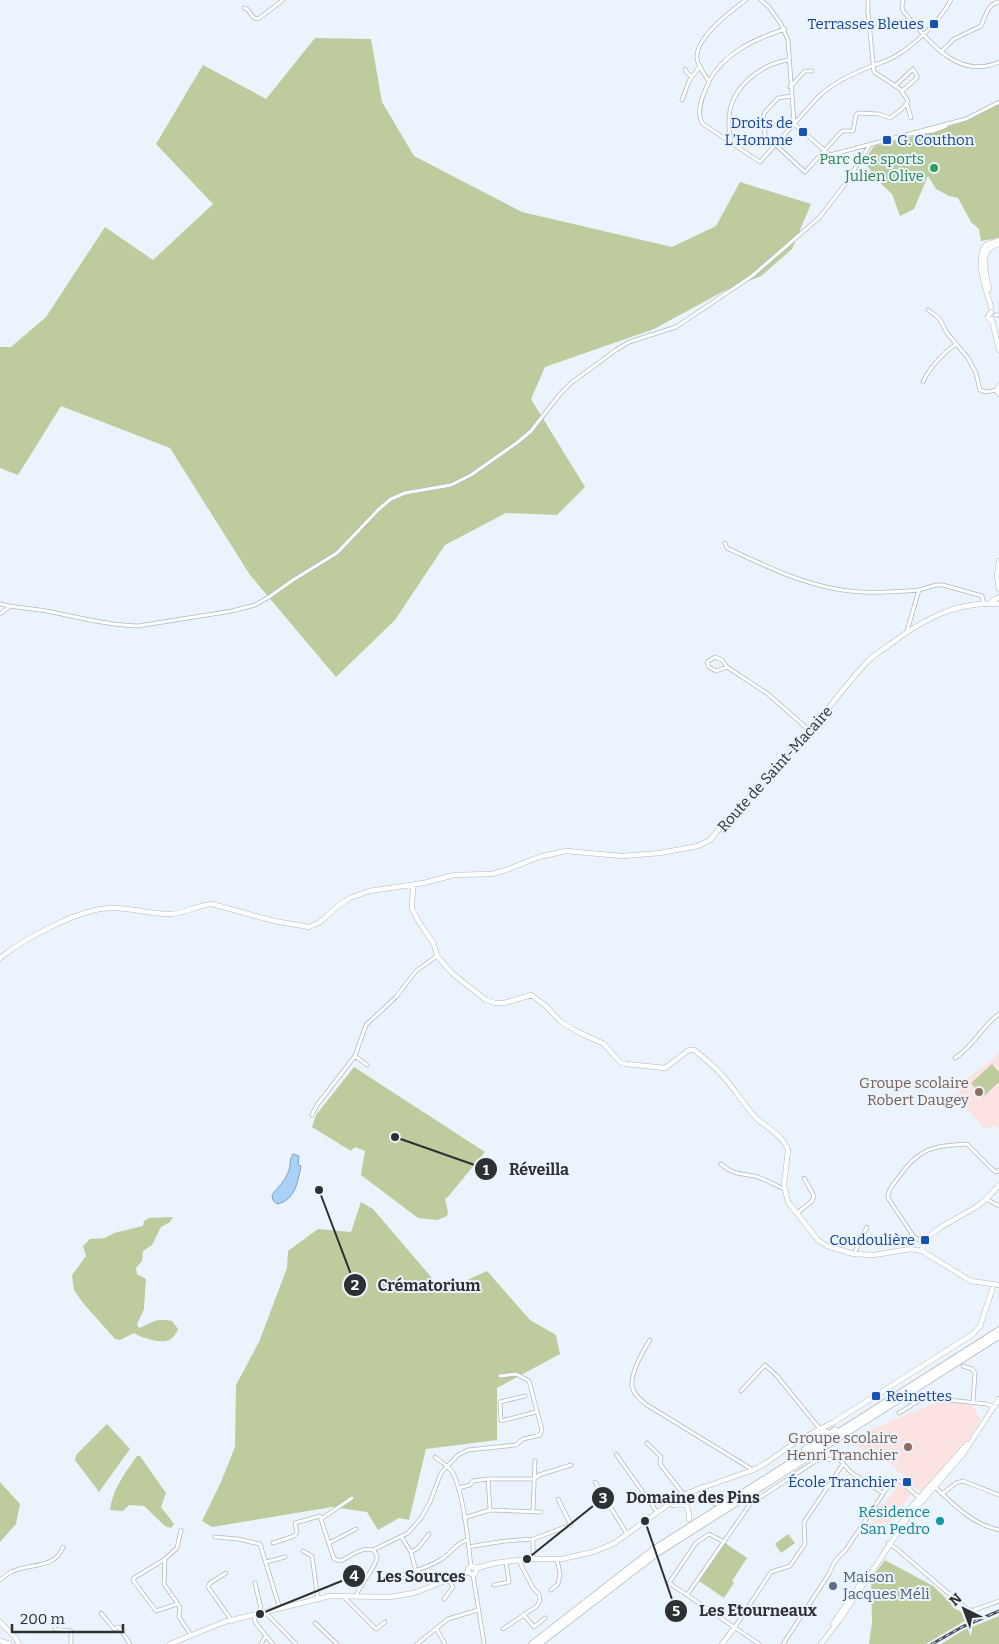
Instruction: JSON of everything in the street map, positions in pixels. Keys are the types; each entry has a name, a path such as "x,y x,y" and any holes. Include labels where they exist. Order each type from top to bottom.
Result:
{"highway":[{"path":"761,1481 999,1330"},
{"path":"539,1644 656,1554 999,1336"},
{"path":"654,1549 761,1481 817,1440 820,1429 828,1434 880,1406"},
{"path":"713,1502 720,1503 754,1486"},
{"path":"532,1644 686,1524 689,1519"}],"street":[{"path":"244,8 254,18 258,19 283,0"},
{"path":"709,82 700,66 697,53 704,39 719,23 746,0"},
{"path":"761,0 769,7 785,29 788,40 794,124 830,155 951,123 972,116 999,102"},
{"path":"868,0 874,72 902,91 911,118"},
{"path":"903,0 903,11 941,52 956,63 971,68 991,66 999,62"},
{"path":"785,29 744,46 727,59 714,73 700,105 699,114 703,124 760,162 828,88 854,73 893,57 923,34 941,16 951,0"},
{"path":"941,52 954,39 981,26 992,4 999,2"},
{"path":"731,144 729,117 737,93 760,70 780,61 789,60"},
{"path":"682,100 685,87 691,76 700,66"},
{"path":"685,69 686,73 691,76"},
{"path":"895,86 912,70 917,78 902,91"},
{"path":"790,87 805,71 812,71"},
{"path":"791,96 778,98 765,112 763,117 764,135 805,172 842,130 853,131 858,113 879,114 890,118 907,102"},
{"path":"0,604 123,626 138,626 255,605 337,553 391,499 405,493 444,487 459,482 496,458 531,431 571,383 616,350 629,342 657,334 680,324 752,276 812,225 845,184 870,145"},
{"path":"999,242 986,245 981,255 981,264 994,314 999,350"},
{"path":"928,310 939,318 947,333 968,358 974,368 980,390 986,392 998,390"},
{"path":"923,382 941,357 956,344"},
{"path":"725,543 726,548 817,585 872,593 919,590 943,585 982,596 984,604"},
{"path":"999,563 999,572"},
{"path":"999,563 997,576 999,589"},
{"path":"907,631 919,590"},
{"name":"Route de Saint-Macaire","path":"990,603 999,597"},
{"name":"Route de Saint-Macaire","path":"0,958 18,945 69,919 100,908 125,908 172,914 204,904 212,904 274,921 309,927 320,922 339,905 369,891 413,885 454,876 492,874 539,857 566,851 622,856 660,853 698,846 710,840 810,731 878,652 907,631 930,618 956,608 990,603 999,604"},
{"path":"0,614 9,606"},
{"path":"727,667 716,672 709,667 707,662 715,657 722,660 727,667 768,694 810,731"},
{"path":"413,885 412,909 434,944 437,956 452,974 486,1000 504,1003 531,995 545,1005 561,1022 576,1032 604,1044 615,1058 626,1064 665,1068 689,1050 694,1050 720,1072 757,1118 786,1144 788,1150 784,1187 788,1202 818,1240 826,1246 854,1254 874,1255 910,1249 922,1250 971,1281 996,1285 980,1326 973,1334 860,1406 797,1441 754,1470 684,1495 613,1544 593,1552 557,1559 520,1560 476,1568 471,1566"},
{"path":"312,1115 317,1105 355,1056 366,1025 396,997 416,971 437,956"},
{"path":"955,1058 964,1052 990,1020 999,1014"},
{"path":"355,1056 367,1065"},
{"path":"923,1242 914,1237 888,1198 888,1192 907,1166 925,1150 949,1145 967,1144 994,1171 997,1172 999,1170"},
{"path":"721,1164 728,1170 740,1175 756,1176 784,1187"},
{"path":"796,1213 812,1201 814,1196 804,1178"},
{"path":"922,1250 923,1242 934,1232 970,1211 986,1199 999,1185"},
{"path":"986,1199 999,1206"},
{"path":"854,1254 867,1228"},
{"path":"650,1340 638,1360 632,1386 638,1397 647,1405 754,1470"},
{"path":"741,1391 765,1365 777,1376 820,1429"},
{"path":"963,1366 972,1368 975,1373 973,1402"},
{"path":"321,1518 332,1555 338,1561 359,1550 373,1550 408,1532 421,1518 442,1473 458,1456 468,1450 516,1445 523,1439 540,1434 542,1430 530,1382 516,1374 500,1376"},
{"path":"525,1396 500,1402 501,1421 536,1412"},
{"path":"899,1413 920,1400 930,1398 973,1402 994,1407"},
{"path":"821,1644 837,1617 889,1544 905,1515 921,1499 967,1444 999,1399"},
{"path":"647,1443 660,1457 660,1464 684,1495"},
{"path":"616,1454 657,1512"},
{"path":"173,1644 214,1626 330,1596 390,1598 414,1593 468,1572 471,1566 458,1488 453,1474 448,1467 435,1457"},
{"path":"687,1595 750,1504 814,1462 819,1460 841,1460 854,1474 883,1494"},
{"path":"533,1511 535,1461"},
{"path":"722,1644 771,1572 790,1566 805,1544 804,1522 843,1464"},
{"path":"458,1488 488,1479 534,1479 540,1475 571,1465"},
{"path":"488,1479 490,1510"},
{"path":"783,1644 830,1574 832,1565 839,1555 845,1551 891,1483 897,1480 901,1482 921,1499"},
{"path":"942,1494 956,1483 963,1481 999,1495"},
{"path":"595,1482 627,1534"},
{"path":"933,1485 970,1518 985,1527 999,1530"},
{"path":"702,1487 702,1494 706,1500 713,1502"},
{"path":"273,1543 294,1536 297,1532 295,1523 321,1518 352,1498"},
{"path":"468,1547 534,1538 571,1525 558,1499"},
{"path":"671,1503 673,1505 683,1504 687,1506 689,1519"},
{"path":"464,1518 490,1510 541,1512"},
{"path":"329,1543 356,1529"},
{"path":"177,1604 156,1611 133,1580 165,1559 177,1548 181,1530"},
{"path":"411,1552 418,1548 429,1534"},
{"path":"724,1542 709,1534 696,1543 670,1583 759,1644"},
{"path":"401,1536 411,1552 416,1571"},
{"path":"215,1537 238,1539 260,1544 280,1610"},
{"path":"534,1538 534,1559"},
{"path":"398,1576 416,1571 442,1558 455,1546 467,1540"},
{"path":"889,1544 968,1610 974,1610 999,1601"},
{"path":"0,1580 13,1571 51,1562 62,1552 63,1547"},
{"path":"356,1596 376,1563 378,1557 373,1550"},
{"path":"304,1551 312,1556 318,1600"},
{"path":"266,1562 285,1557"},
{"path":"165,1559 164,1584 180,1607 179,1617 191,1636"},
{"path":"551,1590 558,1584 560,1574 557,1559"},
{"path":"503,1629 537,1606 540,1600 539,1594 533,1588 520,1560"},
{"path":"494,1585 509,1582 506,1562"},
{"path":"476,1568 474,1575 484,1642"},
{"path":"468,1572 474,1575"},
{"path":"226,1573 210,1583 208,1587 232,1621"},
{"path":"444,1599 453,1587 449,1580"},
{"path":"255,1583 264,1613 296,1644"},
{"path":"344,1596 376,1629 385,1622"},
{"path":"417,1644 448,1619 478,1610"},
{"path":"101,1613 114,1628 119,1627 130,1644"},
{"path":"524,1615 534,1627 545,1618"},
{"path":"254,1616 256,1622 273,1644"},
{"path":"0,1622 15,1637 19,1644"},
{"path":"315,1623 337,1644"},
{"path":"436,1628 445,1644"},
{"path":"55,1629 71,1631 71,1644"},
{"path":"261,1644 266,1636"},
{"path":"0,1641 10,1644"}],"shaded area":[{"name":"Groupe scolaire Robert Daugey","path":"999,1051 999,1129 995,1125 985,1130 955,1094 961,1089 960,1084 993,1059"},
{"name":"Groupe scolaire Henri Tranchier","path":"940,1401 972,1404 980,1419 963,1447 958,1446 959,1448 921,1492 884,1458 868,1455 856,1445 867,1431"},
{"path":"899,1484 911,1494 890,1525 883,1522 880,1526 877,1525 869,1519 877,1507 886,1503"}],"green space":[{"path":"315,38 371,39 382,102 414,156 522,212 672,247 716,226 740,182 811,204 792,249 761,276 722,292 654,329 545,367 531,399 585,487 557,515 506,513 445,545 395,620 336,677 250,575 170,448 61,406 18,475 0,468 0,347 11,347 46,317 105,227 153,260 213,204 156,144 203,65 266,99"},
{"name":"Parc des sports Julien Olive","path":"999,104 999,238 981,241 979,229 971,222 958,198 949,196 936,189 928,176 914,209 900,216 892,194 878,181 864,161 874,146 938,130 968,120"},
{"path":"992,1064 999,1072 999,1082 983,1097 971,1083"},
{"path":"354,1067 485,1152 447,1198 445,1198 447,1216 437,1220 418,1218 361,1175 365,1151 355,1147 351,1151 312,1127 316,1115"},
{"path":"361,1202 373,1209 443,1291 487,1271 530,1320 556,1335 560,1354 497,1388 497,1440 426,1449 409,1520 399,1518 378,1530 367,1512 332,1507 212,1527 202,1521 235,1447 236,1385 259,1342 287,1268 288,1251 318,1229 351,1232"},
{"path":"173,1217 170,1222 161,1227 152,1245 143,1251 142,1261 136,1268 137,1274 146,1279 144,1309 137,1324 139,1328 151,1322 166,1320 172,1321 178,1329 172,1338 163,1341 150,1339 134,1333 120,1340 115,1339 74,1290 72,1275 86,1256 83,1246 90,1239 105,1238 114,1233 143,1226 144,1221 149,1218"},
{"path":"107,1424 130,1449 99,1492 75,1460 76,1455"},
{"path":"137,1456 140,1456 166,1493 161,1507 174,1524 171,1528 165,1526 144,1506 129,1505 123,1511 110,1510 116,1489"},
{"path":"0,1482 20,1504 16,1524 0,1542"},
{"path":"788,1534 795,1543 781,1553 775,1544"},
{"path":"725,1543 747,1558 732,1581 734,1583 724,1598 699,1581"},
{"path":"885,1560 933,1586 968,1619 926,1644 869,1644 872,1623 871,1578"},
{"path":"999,1616 999,1644 941,1644 962,1631"}],"water":[{"path":"293,1154 299,1156 298,1165 301,1166 297,1184 288,1199 277,1204 273,1200 272,1195 286,1177"}],"railway":[{"path":"932,1644 962,1627 999,1611"}],"place":[{"name":"Terrasses Bleues","path":"934,24"},
{"name":"Droits de L’Homme","path":"803,132"},
{"name":"G. Couthon","path":"887,140"},
{"name":"Parc des sports Julien Olive","path":"934,168"},
{"name":"Groupe scolaire Robert Daugey","path":"979,1092"},
{"name":"Réveilla","path":"395,1137"},
{"name":"Crématorium","path":"319,1190"},
{"name":"Coudoulière","path":"925,1240"},
{"name":"Reinettes","path":"876,1396"},
{"name":"Groupe scolaire Henri Tranchier","path":"908,1447"},
{"name":"École Tranchier","path":"907,1482"},
{"name":"Les Etourneaux","path":"645,1521"},
{"name":"Résidence San Pedro","path":"940,1521"},
{"name":"Domaine des Pins","path":"527,1559"},
{"name":"Maison Jacques Méli","path":"833,1586"},
{"name":"Les Sources","path":"260,1614"}]}
